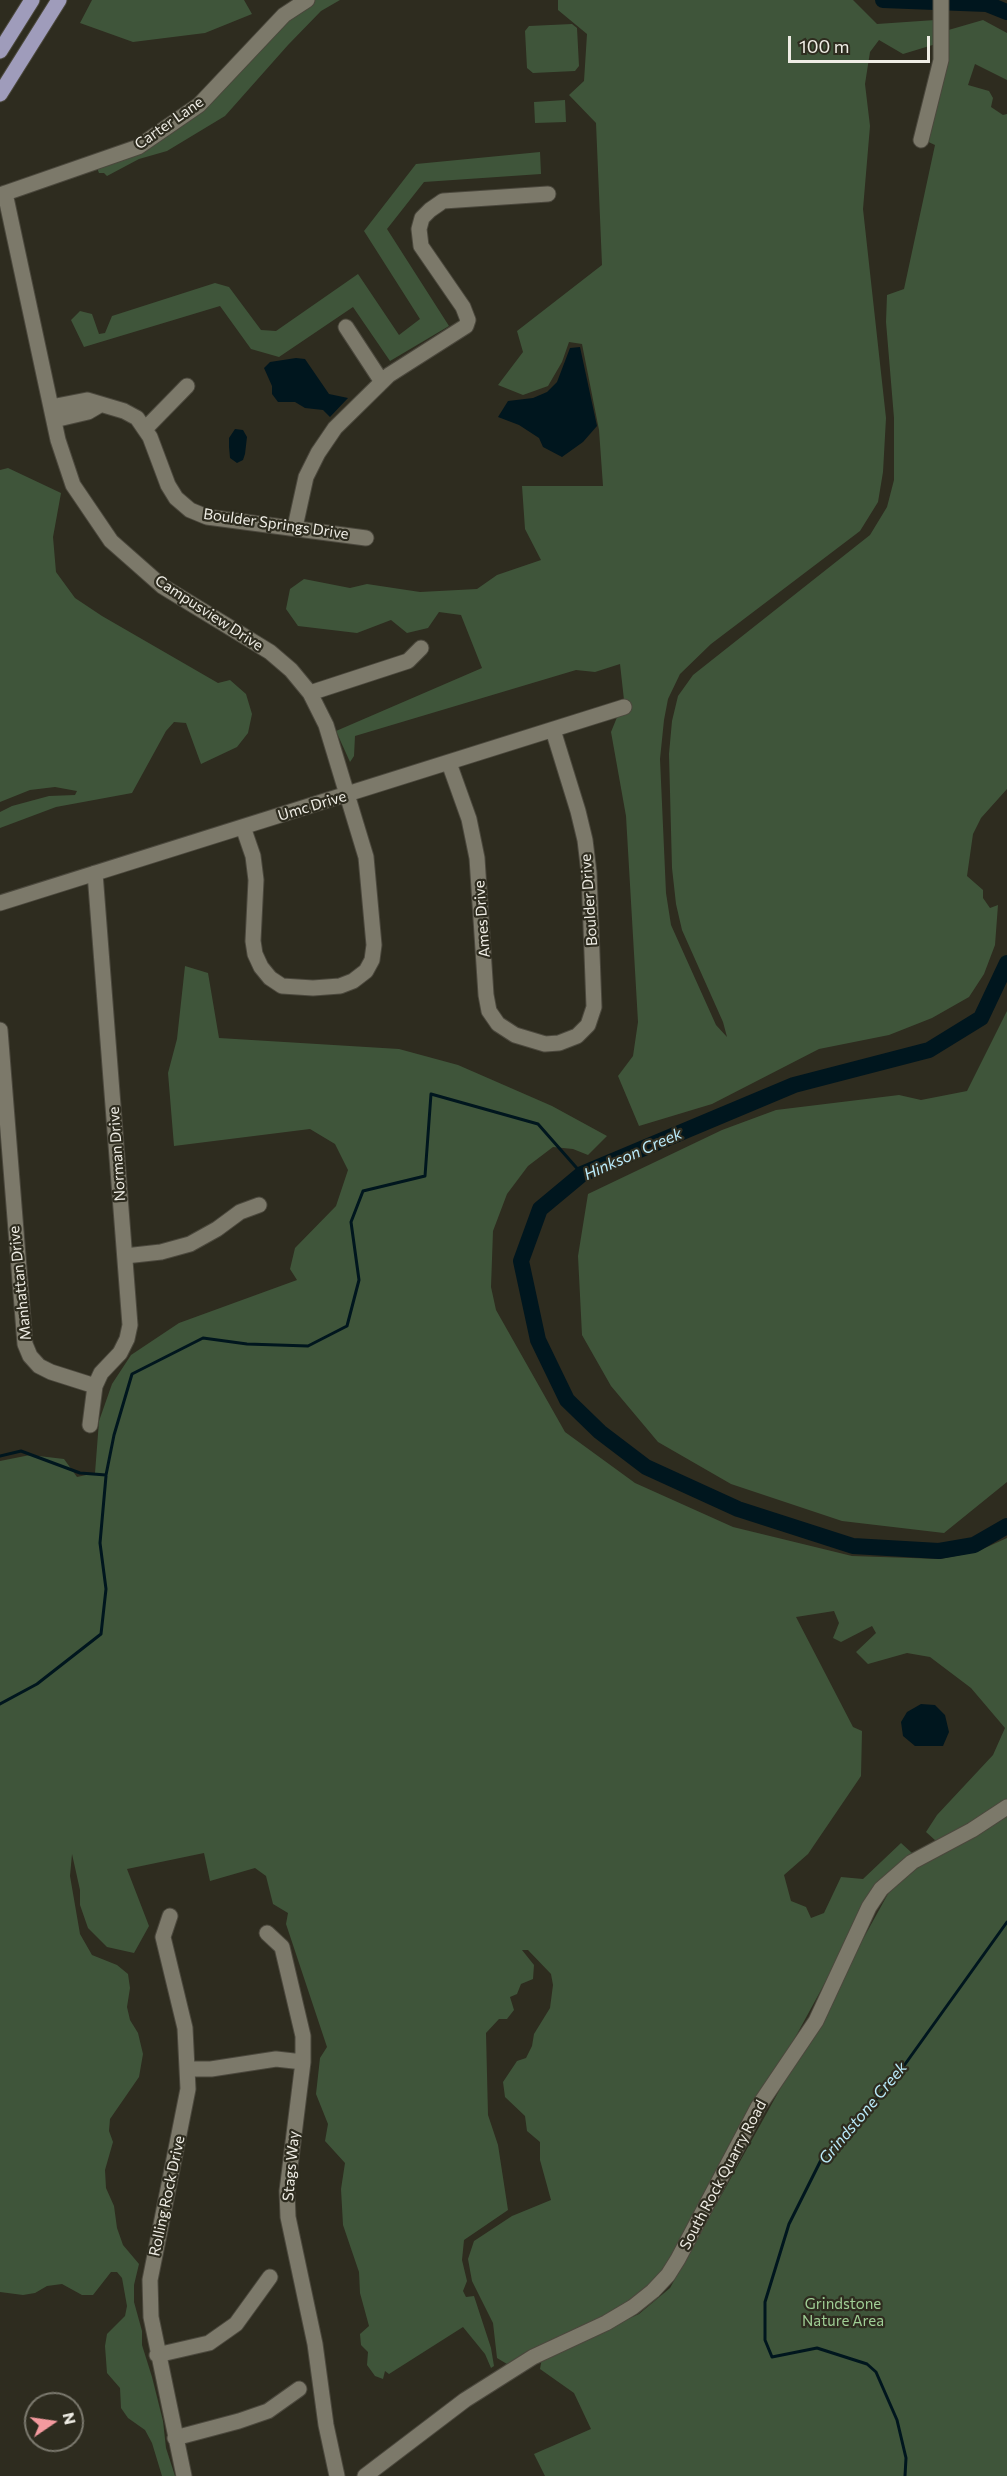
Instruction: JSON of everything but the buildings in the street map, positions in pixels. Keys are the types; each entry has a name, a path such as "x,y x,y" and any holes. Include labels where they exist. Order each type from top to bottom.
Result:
{"main road":[{"path":"0,51 32,0"},
{"path":"0,94 59,0"}],"street":[{"name":"Carter Lane","path":"3,194 138,147 199,105 284,15 307,0"},
{"path":"921,140 939,72 942,46 941,0"},
{"name":"Campusview Drive","path":"3,194 52,414 73,485 111,541 162,586 270,652 291,670 310,693 326,725 366,857 374,945 372,960 366,971 353,981 340,986 313,988 282,986 270,978 261,967 255,954 256,880 253,856 243,827"},
{"path":"295,528 306,477 318,453 335,428 404,364 461,330 468,320 463,307 421,246 419,229 422,218 443,201 548,194"},
{"path":"346,327 382,382"},
{"path":"52,414 87,400 124,411 137,418 146,429 187,386"},
{"name":"Boulder Springs Drive","path":"146,429 168,485 176,498 190,510 207,517 366,538"},
{"path":"310,693 408,661 421,648"},
{"name":"Umc Drive","path":"0,903 624,707"},
{"name":"Boulder Drive","path":"545,1044 559,1043 578,1036 588,1025 594,1007 589,873 585,840 579,811 553,730"},
{"name":"Ames Drive","path":"449,762 469,819 477,858 486,996 489,1011 498,1024 514,1035 545,1044"},
{"name":"Norman Drive","path":"90,1425 95,1386 101,1373 120,1353 128,1339 130,1325 95,873"},
{"name":"Manhattan Drive","path":"0,1030 25,1344 30,1356 39,1366 95,1386"},
{"path":"125,1256 161,1252 190,1244 218,1229 240,1212 259,1205"},
{"name":"South Rock Quarry Road","path":"365,2476 465,2400 533,2357 606,2323 633,2307 653,2291 668,2275 678,2259 758,2107 816,2021 869,1907 881,1889 912,1862 972,1830 1007,1807"},
{"name":"Rolling Rock Drive","path":"170,1916 163,1937 185,2028 188,2089 150,2280 151,2317 157,2355 184,2476"},
{"name":"Stags Way","path":"267,1933 282,1947 303,2036 303,2062 287,2191 288,2217 315,2344 326,2425 337,2476"},
{"path":"188,2069 211,2069 276,2059 303,2062"},
{"path":"157,2355 209,2343 236,2324 270,2277"},
{"path":"175,2438 268,2411 299,2389"}],"green space":[{"path":"92,0 244,0 252,14 205,33 133,42 80,23"},
{"path":"313,0 340,0 321,11 225,116 167,151 139,159 107,176 99,173 97,168 143,152 284,21"},
{"path":"558,0 853,0 877,24 935,20 936,44 903,54 879,40 870,52 865,84 870,126 863,209 886,418 883,472 878,502 860,531 711,644 680,674 668,699 660,759 666,893 671,925 716,1025 727,1037 723,1022 682,930 676,904 672,868 669,754 672,721 678,696 693,675 870,535 887,507 894,480 894,418 886,322 887,295 904,289 935,145 924,140 945,31 983,20 1007,33 1007,80 975,64 968,85 989,91 993,98 991,107 1003,115 1007,114 1007,789 981,818 973,834 967,876 983,890 983,898 990,908 998,905 995,945 984,974 969,997 932,1018 889,1035 819,1049 712,1104 639,1126 618,1076 633,1056 638,1022 626,816 611,732 624,700 620,664 595,672 576,670 355,736 354,756 350,762 336,731 482,668 461,615 439,612 428,628 407,633 391,620 357,633 298,626 286,609 290,589 304,579 350,588 367,584 420,592 477,589 497,575 541,560 525,529 522,486 603,486 599,430 582,344 569,342 562,362 548,386 523,395 498,385 523,352 517,331 602,265 596,123 569,95 584,81 587,34 558,10"},
{"path":"572,24 577,28 579,66 575,71 533,73 527,68 525,31 529,26"},
{"path":"565,100 566,122 535,123 534,102"},
{"path":"540,152 541,174 424,182 387,229 449,326 390,361 353,307 279,357 251,349 220,306 84,347 71,320 80,311 92,314 99,334 105,333 112,316 215,283 229,287 261,330 276,331 358,274 399,335 420,319 364,231 416,164"},
{"path":"8,468 61,493 53,537 56,572 75,598 218,683 230,680 246,694 252,714 248,733 237,747 201,764 186,723 174,722 166,731 132,793 56,807 0,828 0,812 12,806 49,796 75,795 77,791 55,787 30,790 0,802 0,470"},
{"path":"185,966 208,973 219,1038 399,1049 458,1065 552,1106 607,1136 588,1155 573,1149 553,1147 528,1166 507,1194 493,1231 491,1287 496,1310 565,1432 635,1483 733,1527 852,1556 940,1559 976,1552 1007,1538 1007,1799 946,1841 936,1841 926,1832 937,1815 993,1755 1005,1728 971,1688 930,1657 907,1653 868,1664 856,1652 876,1633 872,1626 841,1642 833,1638 839,1623 834,1611 796,1617 853,1727 862,1731 861,1776 808,1854 784,1875 791,1901 806,1907 811,1918 824,1913 841,1877 863,1879 901,1843 912,1853 880,1882 666,2274 631,2305 529,2350 507,2364 497,2358 493,2323 472,2281 468,2259 474,2241 512,2216 551,2200 540,2160 540,2142 527,2131 525,2116 505,2097 503,2082 517,2061 526,2058 532,2046 534,2034 550,2008 553,1985 551,1974 528,1950 522,1950 534,1965 533,1979 521,1984 517,1994 510,1997 514,2010 507,2019 499,2019 486,2033 488,2115 498,2145 508,2210 464,2240 462,2260 467,2281 463,2291 466,2297 474,2296 491,2348 494,2366 491,2368 485,2354 463,2327 389,2374 385,2371 383,2379 375,2376 367,2365 368,2352 361,2345 360,2334 369,2326 360,2293 359,2272 343,2225 341,2189 345,2163 325,2141 328,2124 316,2094 320,2058 327,2047 286,1924 288,1913 273,1904 266,1876 255,1868 210,1881 204,1853 127,1869 149,1926 134,1953 107,1947 88,1928 80,1905 80,1890 72,1854 70,1876 80,1934 92,1955 117,1965 128,1974 130,1988 127,2007 130,2020 138,2033 143,2054 139,2077 110,2119 109,2131 113,2142 105,2170 106,2188 114,2206 117,2228 123,2245 139,2264 134,2285 134,2302 142,2331 142,2345 163,2421 166,2448 175,2476 162,2476 152,2443 145,2430 128,2418 121,2408 120,2388 107,2373 105,2346 107,2334 125,2316 127,2306 122,2278 117,2272 111,2272 93,2295 82,2295 62,2284 47,2286 35,2293 23,2295 0,2292 0,1461 30,1455 64,1459 77,1477 95,1473 99,1421 112,1384 131,1355 179,1323 297,1280 290,1269 295,1248 336,1206 348,1170 335,1144 310,1129 174,1146 168,1073 177,1039"},
{"path":"1007,1011 1007,1482 944,1533 842,1521 731,1484 658,1442 611,1386 582,1335 578,1256 588,1194 722,1130 776,1110 899,1095 921,1100 967,1091"},
{"name":"Grindstone Nature Area","path":"1007,1803 1007,2476 545,2476 534,2454 591,2429 574,2393 540,2369 542,2358 639,2314 670,2288 889,1892 935,1853"}],"water":[{"path":"580,347 597,426 583,442 562,457 543,447 539,438 519,425 498,417 508,401 533,398 547,392 557,382 570,348"},
{"path":"305,359 329,394 348,398 330,417 323,410 305,408 295,402 278,402 272,394 272,386 264,368 270,362"},
{"path":"235,429 243,430 247,437 243,460 237,463 230,458 229,447 229,438"},
{"path":"921,1704 935,1705 945,1715 949,1732 943,1746 915,1746 903,1736 901,1722 907,1712"}],"waterway":[{"name":"Hinkson Creek","path":"883,0 987,4 1007,12"},
{"name":"Hinkson Creek","path":"1007,963 981,1018 929,1050 794,1085 582,1174 540,1209 521,1261 538,1340 567,1400 600,1432 646,1467 738,1509 853,1546 939,1551 974,1545 1007,1526"},
{"path":"0,1456 21,1451 80,1473 106,1475 114,1435 132,1374 203,1338 247,1344 308,1346 347,1326 359,1280 351,1222 363,1191 425,1176 431,1094 538,1124 582,1174"},
{"path":"0,1704 37,1684 101,1634 106,1589 100,1543 106,1476"},
{"name":"Grindstone Creek","path":"905,2476 906,2458 897,2420 876,2372 867,2364 817,2348 772,2357 765,2340 765,2302 789,2224 823,2156 893,2081 1007,1922"}]}
